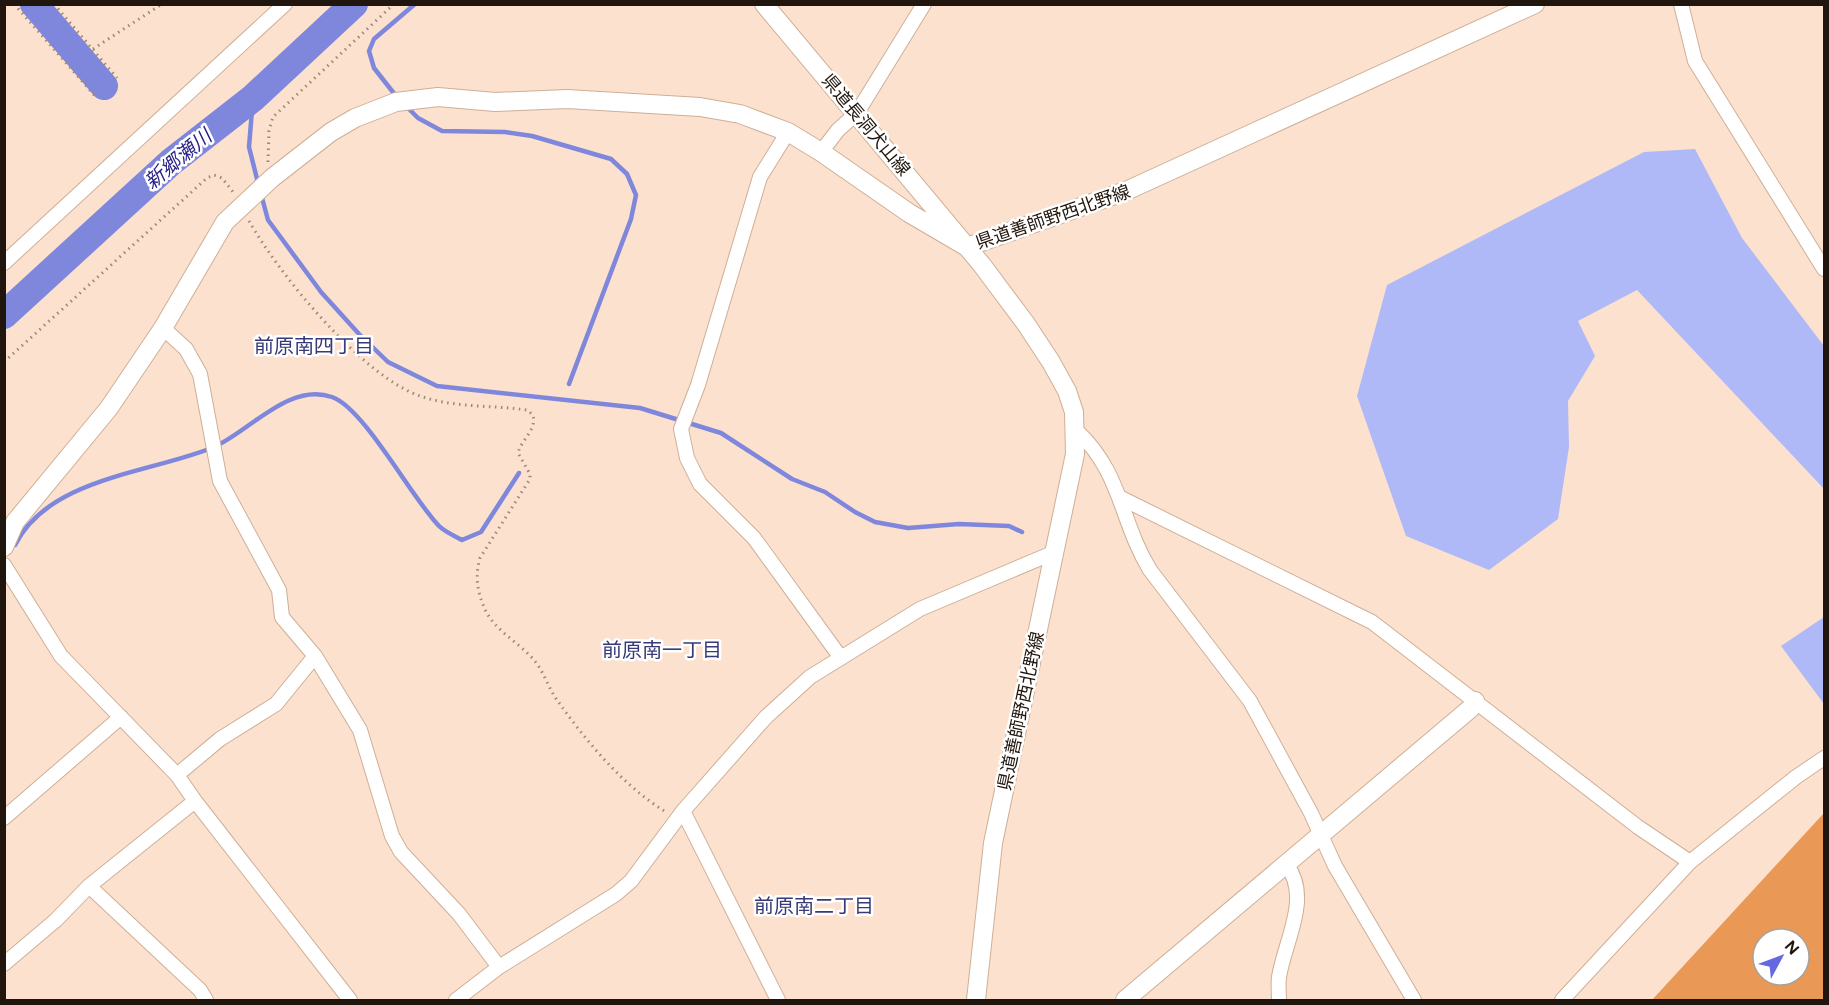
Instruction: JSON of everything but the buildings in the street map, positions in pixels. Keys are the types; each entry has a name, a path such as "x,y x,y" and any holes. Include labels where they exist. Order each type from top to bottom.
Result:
{"main road":[{"name":"県道長洞犬山線","path":"764,4 858,113 967,247"},
{"name":"県道善師野西北野線","path":"976,1000 993,843 1075,454 1077,431 1067,391 1051,362 967,247 1136,187 1206,157 1305,107 1535,4"},
{"path":"4,547 15,522 109,408 163,328 225,222 269,181 331,132 356,118 404,100 495,102 567,99 700,107 740,114 788,132 909,213 967,247"},
{"path":"1125,1000 1471,708 1475,701"}],"street":[{"path":"4,263 285,4"},
{"path":"821,152 838,130 858,113 924,4"},
{"path":"1681,4 1695,61 1824,268"},
{"path":"788,132 760,177 692,402 681,429 687,458 700,484 754,538 841,658"},
{"path":"163,328 186,349 200,374 220,480 279,590 282,617 315,656 360,730 392,836 401,852 459,914 499,967"},
{"path":"1077,431 1092,446 1106,466 1120,498 1139,554 1171,601 1250,701 1321,833 1335,866 1414,1000"},
{"path":"1120,498 1372,622 1638,827 1690,862"},
{"path":"456,1000 499,967 616,894 631,881 681,815 788,695 810,677 920,609 1055,548"},
{"path":"4,565 61,656 177,775 350,1000"},
{"path":"177,775 220,739 276,704 315,656"},
{"path":"4,818 121,717"},
{"path":"1568,998 1690,862 1796,777 1824,758"},
{"path":"4,964 56,920 89,886 195,801"},
{"path":"681,815 778,1000"},
{"path":"1279,1000 1278,979 1298,901 1294,874 1286,864"},
{"path":"89,886 200,990 206,1000"}],"path":[{"path":"14,4 96,98"},
{"path":"54,4 117,78"},
{"path":"92,49 162,4"},
{"path":"269,181 268,131 273,117 284,104 328,67 394,4"},
{"path":"4,362 207,178 214,175 222,178 243,204 260,240 287,275 357,353 379,374 421,397 452,404 527,410 533,415 532,429 518,453 530,474 530,479 480,558 476,572 484,607 499,629 536,662 557,699 608,761 655,805 681,815"}],"shaded area":[{"path":"1695,149 1742,238 1824,346 1824,489 1637,290 1578,321 1595,356 1568,401 1569,447 1558,519 1489,570 1406,536 1357,396 1387,285 1644,152"},
{"path":"1824,617 1824,704 1781,646"}],"waterway":[{"path":"34,4 104,86"},
{"name":"新郷瀬川","path":"4,315 171,162 253,98 354,4"},
{"path":"396,96 374,68 369,51 374,39 415,4"},
{"path":"253,98 249,147 258,183"},
{"path":"406,106 418,118 442,131 505,132 532,136 611,159 627,174 636,195 631,219 569,384"},
{"path":"261,194 268,220 321,292 359,334 388,362 437,386 640,408 721,433 792,479 825,492 875,522 908,528 959,524 1009,526 1022,532"},
{"path":"10,543 15,545 31,522 52,505 77,491 104,480 214,447 228,440 270,410 300,396 316,394 332,397 345,405 373,435 439,526 462,540 481,532 519,473"}],"district":[{"name":"前原南四丁目","path":"314,346"},
{"name":"前原南一丁目","path":"662,650"},
{"name":"前原南二丁目","path":"814,906"}]}
